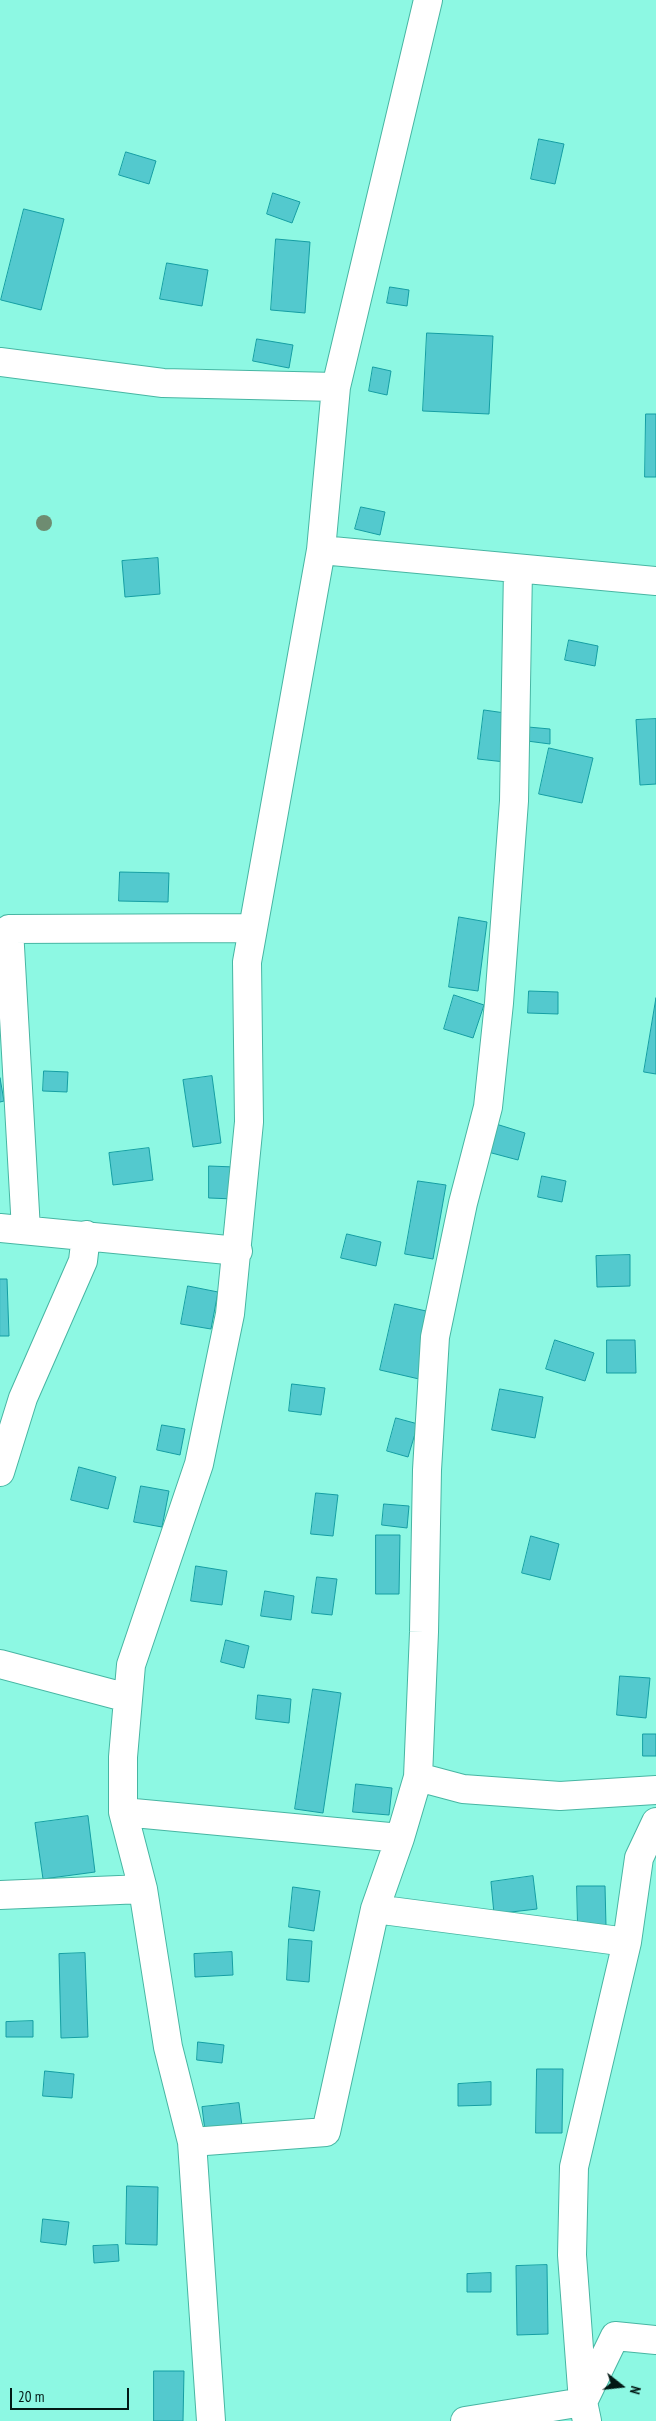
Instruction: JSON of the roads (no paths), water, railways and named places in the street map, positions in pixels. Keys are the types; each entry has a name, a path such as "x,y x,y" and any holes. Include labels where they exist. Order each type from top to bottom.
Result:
{"street":[{"path":"211,2421 192,2142 168,2047 143,1890 122,1812 123,1757 128,1698 131,1665 199,1464 230,1314 238,1251 249,1122 247,962 321,550 336,387 428,0"},
{"path":"0,362 163,383 336,387"},
{"path":"321,550 656,581"},
{"path":"192,2142 326,2132 375,1909 400,1838 418,1777 424,1632 427,1470 435,1337 463,1203 488,1107 497,1022 514,801 518,569"},
{"path":"238,1251 13,1229 9,929 253,928"},
{"path":"0,1472 23,1398 83,1261 86,1235"},
{"path":"0,1664 128,1698"},
{"path":"418,1777 463,1789 560,1796 656,1790"},
{"path":"122,1812 400,1838"},
{"path":"585,2411 572,2255 574,2167 656,1822"},
{"path":"0,1895 143,1890"},
{"path":"375,1909 627,1942"},
{"path":"585,2411 615,2336 656,2340"},
{"path":"465,2421 585,2411"}]}
